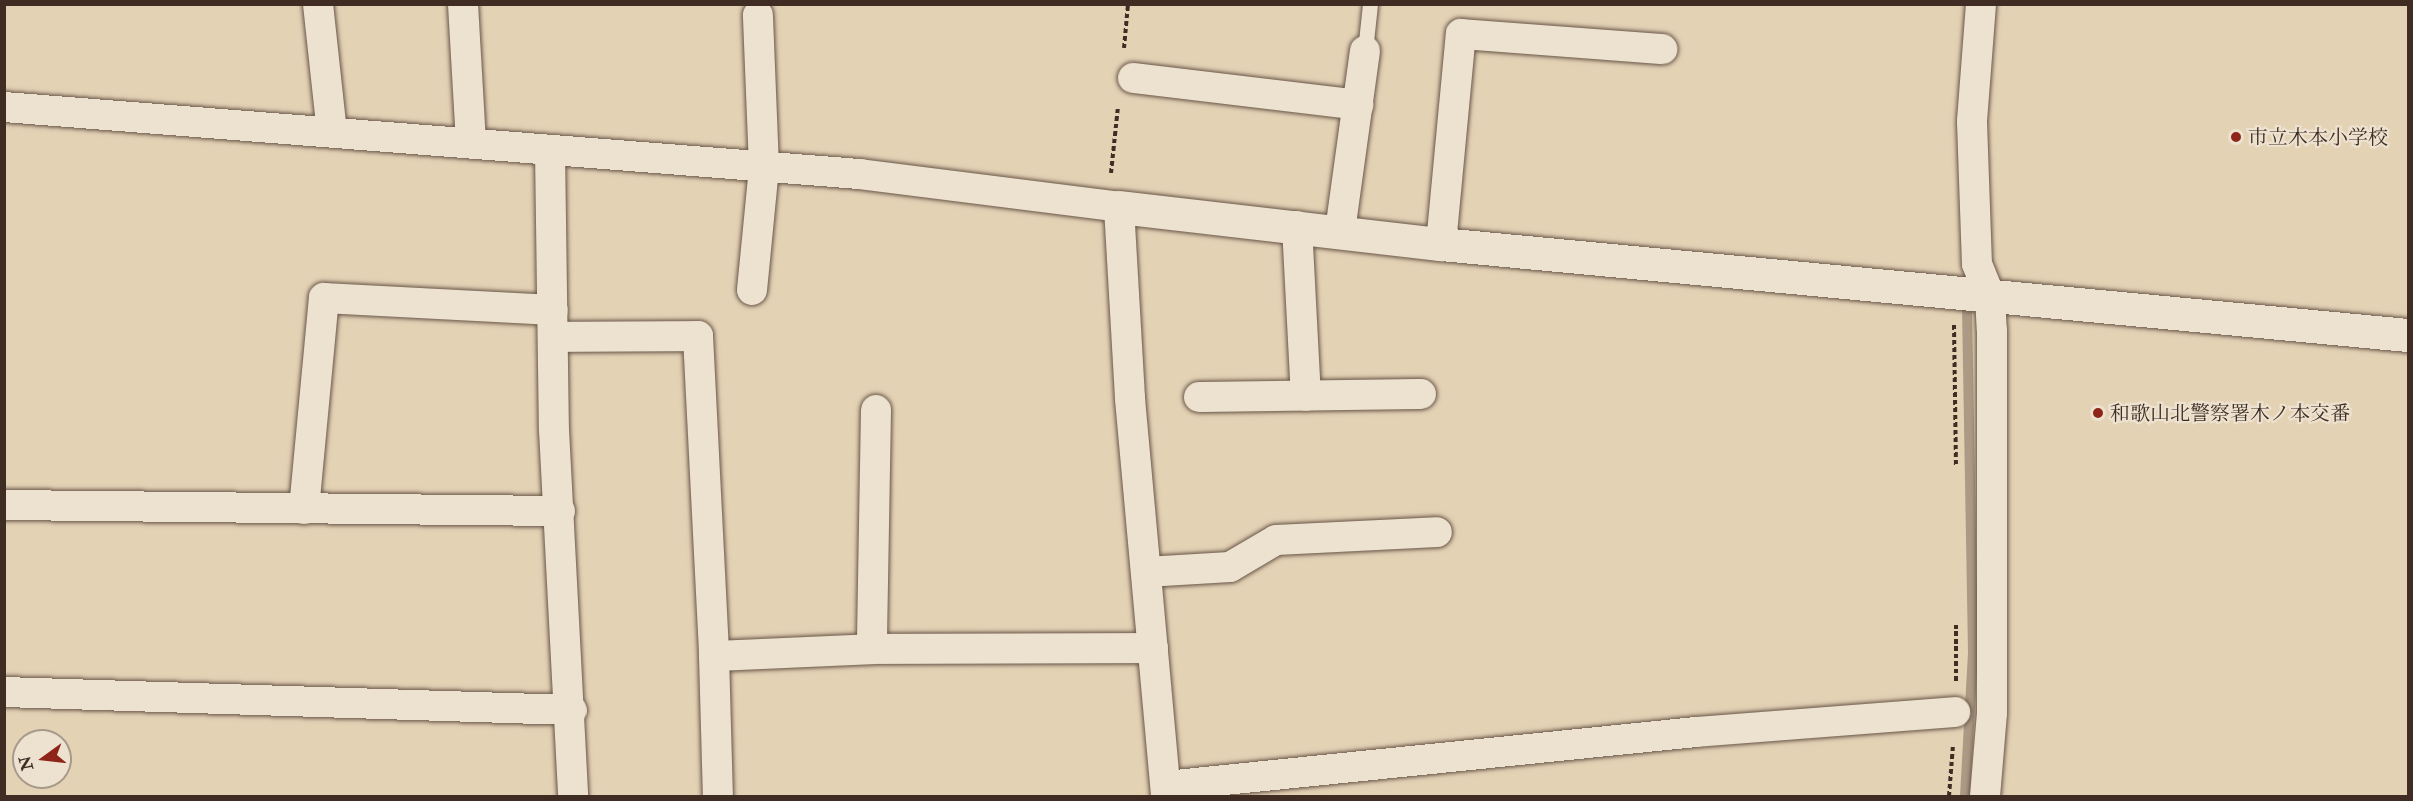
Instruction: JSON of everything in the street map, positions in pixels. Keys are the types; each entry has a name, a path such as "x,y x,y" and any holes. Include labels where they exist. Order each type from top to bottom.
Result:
{"street":[{"path":"318,4 332,132"},
{"path":"463,4 471,142"},
{"path":"1981,4 1972,122 1977,264 1970,293 1992,712 1985,796"},
{"path":"752,290 764,167 758,15"},
{"path":"1441,244 1461,34 1662,49"},
{"path":"1340,231 1365,51"},
{"path":"1133,78 1358,105"},
{"path":"4,107 471,142 764,167 1441,244 2409,336"},
{"path":"550,150 553,323 560,512 572,710 573,796"},
{"path":"1119,207 1146,572 1166,791 1708,731 1955,712"},
{"path":"1297,226 1306,396"},
{"path":"304,509 324,298 698,336 714,656 718,796"},
{"path":"1199,396 1421,394"},
{"path":"872,650 876,410"},
{"path":"4,505 560,512"},
{"path":"1146,572 1230,567 1276,540 1437,532"},
{"path":"714,656 872,650 1153,648"},
{"path":"4,692 572,710"}],"lane":[{"path":"1365,51 1370,4"}],"path":[{"path":"1956,470 1970,293"},
{"path":"1949,796 1955,712 1956,621"}],"waterway":[{"path":"1965,796 1973,652 1967,298"}],"place":[{"name":"市立木本小学校","path":"2236,137"},
{"name":"和歌山北警察署木ノ本交番","path":"2098,413"}]}
